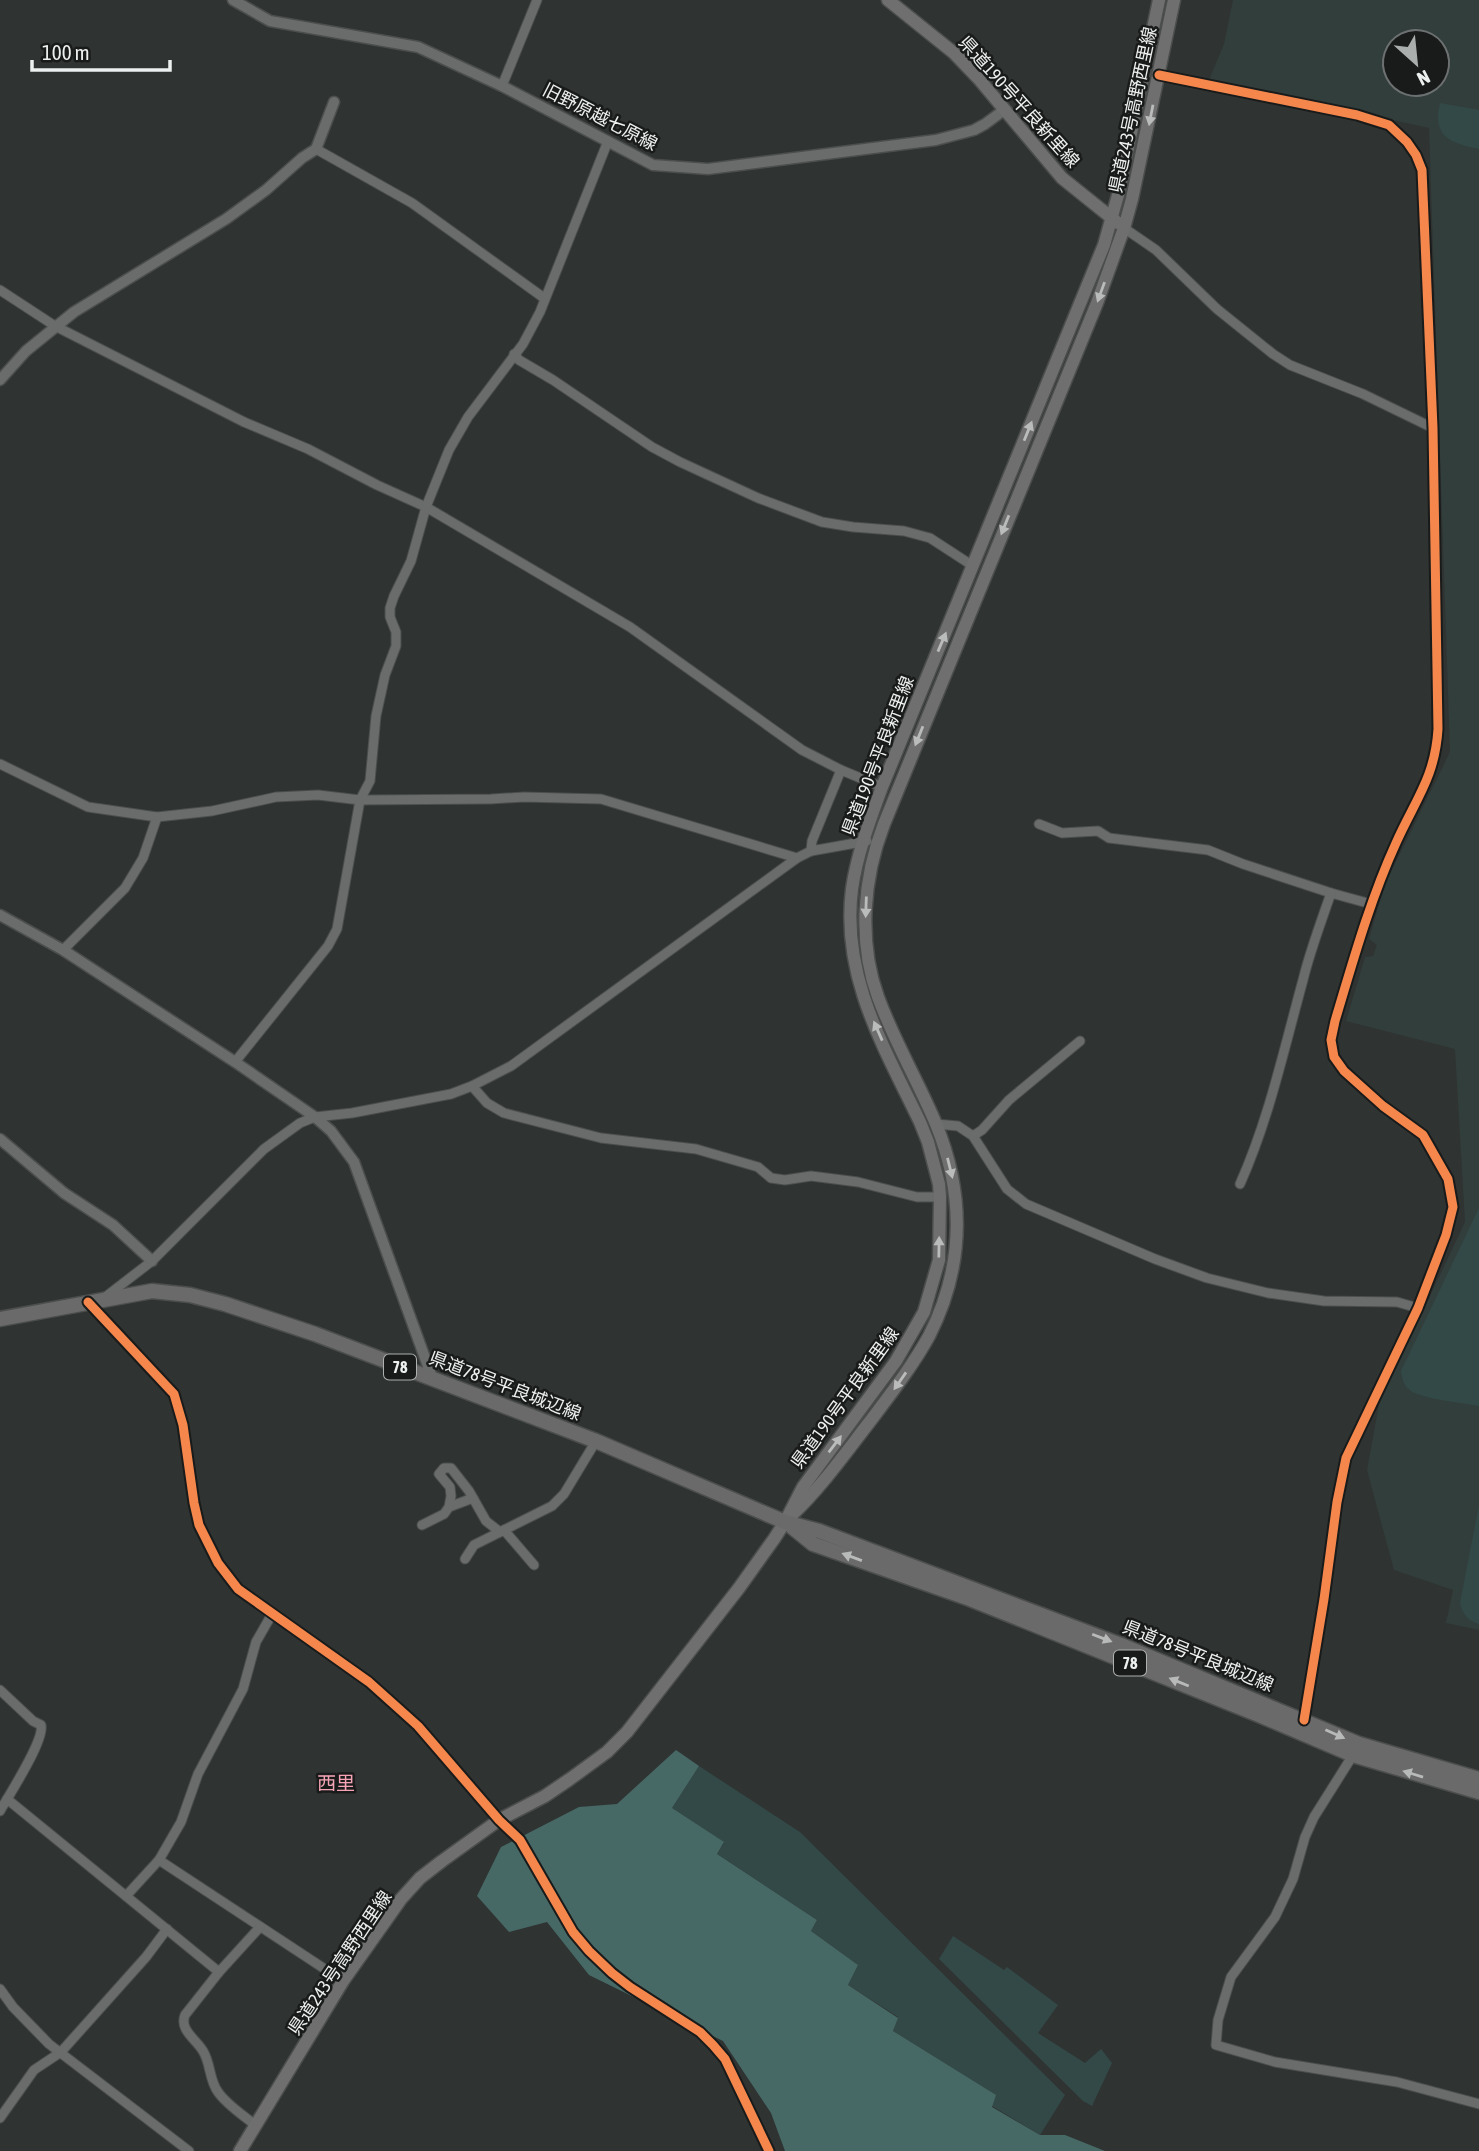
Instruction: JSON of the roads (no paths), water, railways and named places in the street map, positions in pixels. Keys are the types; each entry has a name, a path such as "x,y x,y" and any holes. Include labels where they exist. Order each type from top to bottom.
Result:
{"main road":[{"name":"県道190号平良新里線","path":"785,1522 803,1487 896,1361 924,1312 939,1261 939,1184 928,1142 870,1015 857,977 850,926 852,890 863,842 882,786 1104,245 1112,219 1062,178 954,53 888,0"},
{"name":"県道243号高野西里線","path":"1112,219 1159,0"},
{"name":"県道243号高野西里線","path":"1124,228 1145,146 1174,0"},
{"path":"1112,219 1124,228"},
{"name":"県道190号平良新里線","path":"785,1522 816,1492 888,1398 928,1337 950,1280 957,1242 958,1209 953,1177 936,1124 877,994 865,935 866,897 877,840 1097,303 1124,228"},
{"name":"県道78号平良城辺線","path":"0,1319 152,1291 190,1295 225,1304 302,1330 596,1441 785,1522 819,1531 1121,1645 1359,1744 1479,1779"},
{"name":"県道243号高野西里線","path":"240,2151 343,1981 383,1922 420,1878 499,1820 545,1796 607,1752 627,1732 739,1588 785,1522"},
{"name":"県道78号平良城辺線","path":"785,1522 813,1544 982,1604 1353,1755 1479,1792"}],"street":[{"name":"旧野原越七原線","path":"233,0 270,21 418,47 502,86 653,165 708,170 936,140 974,130 1004,110"},
{"path":"502,86 537,0"},
{"path":"1159,75 1357,115 1390,125 1408,142 1422,170 1433,428 1437,753 1425,787 1396,842 1371,904 1331,1040 1334,1057 1344,1071 1423,1135 1448,1179 1453,1207 1446,1235 1418,1308 1346,1458 1304,1720"},
{"path":"0,380 26,351 74,312 226,219 316,149 334,102"},
{"path":"235,1062 328,946 337,929 360,800 370,781 376,716 385,675 396,646 396,632 390,617 390,608 411,561 426,507 449,450 458,432 523,344 540,312 608,141"},
{"path":"316,149 412,202 544,298"},
{"path":"1124,228 1156,250 1217,310 1256,343 1290,365 1374,399 1433,428"},
{"path":"0,290 55,326 244,422 308,449 426,507 630,627 802,750 841,770 882,786"},
{"path":"514,354 519,360 652,447 680,462 758,498 822,522 904,531 930,538 973,566"},
{"path":"0,764 88,807 157,817 212,811 276,797 318,794 360,800 524,797 601,799 797,858"},
{"path":"811,851 812,841 841,770"},
{"path":"63,950 125,888 143,858 157,817"},
{"path":"1039,824 1062,833 1098,831 1109,838 1208,850 1331,894 1371,904"},
{"path":"103,1299 152,1261 264,1149 300,1123 315,1117 352,1113 450,1094 472,1086 511,1066 797,858 811,851 877,840"},
{"path":"1240,1184 1250,1163 1272,1096 1304,976 1331,894"},
{"path":"0,915 63,950 235,1062 331,1131 354,1162 433,1380"},
{"path":"974,1136 1009,1100 1080,1041"},
{"path":"472,1086 487,1102 504,1113 601,1138 696,1149 758,1167 771,1178 785,1180 811,1176 858,1182 917,1197 940,1197"},
{"path":"936,1124 958,1126 974,1136 1007,1189 1027,1204 1155,1259 1207,1278 1268,1293 1324,1301 1397,1302 1418,1308"},
{"path":"0,1139 64,1193 113,1224 152,1261"},
{"path":"88,1302 174,1394 183,1425 199,1525 218,1563 238,1590 369,1682 418,1726 499,1820 520,1840 573,1932 589,1951 630,1987 700,2032 725,2059 769,2151"},
{"path":"465,1559 474,1545 552,1506 564,1494 596,1441"},
{"path":"422,1525 444,1514 449,1507 450,1487 439,1474 443,1468 452,1468 486,1521 502,1531 534,1566"},
{"path":"449,1507 473,1498"},
{"path":"126,1896 159,1860 181,1822 198,1773 243,1689 256,1642 272,1614"},
{"path":"0,1690 33,1721 41,1725 43,1732 0,1811"},
{"path":"1353,1755 1314,1817 1305,1836 1293,1879 1275,1917 1231,1977 1218,2020 1216,2045 1275,2062 1397,2082 1479,2104"},
{"path":"7,1799 219,1972"},
{"path":"159,1860 343,1981"},
{"path":"254,2125 219,2094 213,2084 204,2052 183,2027 185,2015 260,1927"},
{"path":"0,2118 34,2070 61,2052 146,1957 167,1929"},
{"path":"0,1989 13,2007 49,2044 189,2151"}],"district":[{"name":"西里","path":"336,1783"}]}
